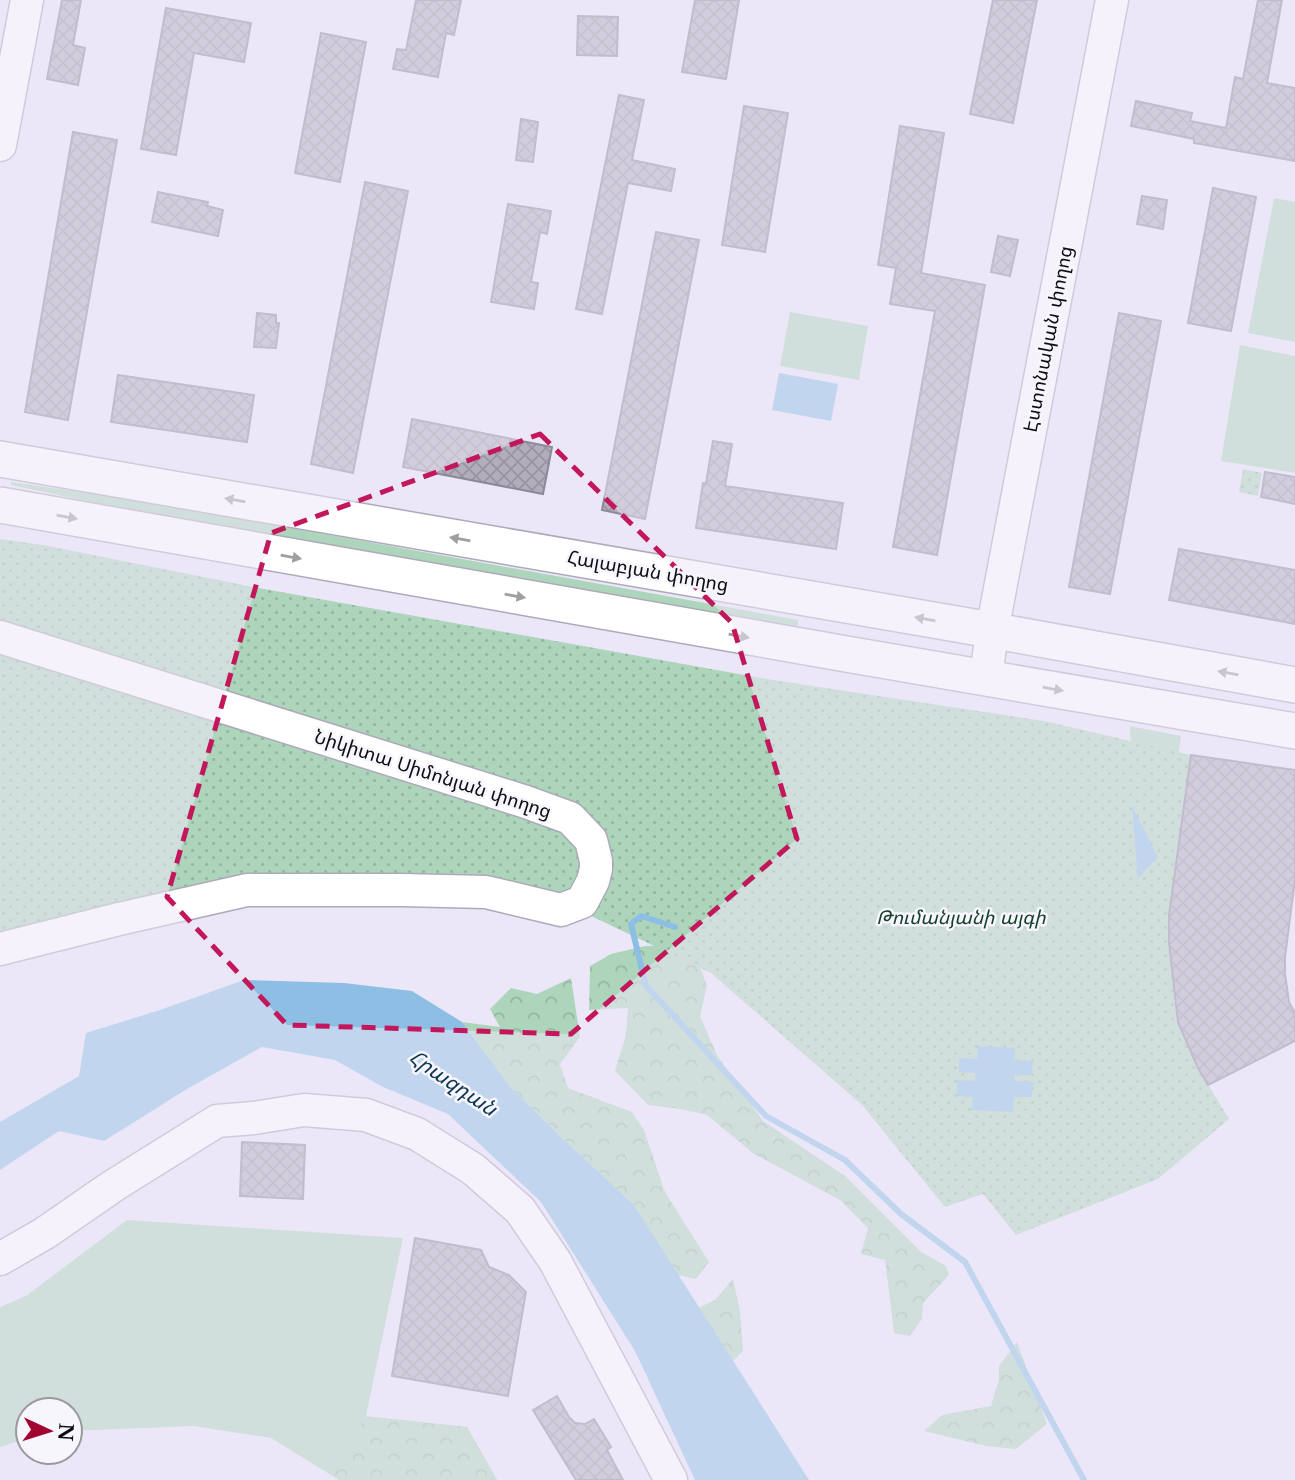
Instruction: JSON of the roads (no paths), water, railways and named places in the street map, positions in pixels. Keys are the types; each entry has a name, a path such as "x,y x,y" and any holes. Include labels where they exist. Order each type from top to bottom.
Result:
{"main road":[{"name":"Հալաբյան փողոց","path":"0,459 1295,685"},
{"path":"0,505 1295,731"}],"street":[{"path":"0,145 27,0"},
{"name":"Էստոնական փողոց","path":"986,678 992,631 1112,0"},
{"name":"Նիկիտա Սիմոնյան փողոց","path":"0,637 570,818 591,840 596,861 593,881 582,902 561,910 486,892 247,890 0,949"},
{"path":"0,1259 45,1233 124,1179 217,1121 304,1110 366,1115 418,1134 473,1169 520,1210 555,1261 671,1480"}],"water":[{"path":"779,373 838,384 831,421 772,410"},
{"path":"1132,806 1158,857 1138,878"},
{"name":"Հրազդան","path":"244,980 344,983 412,991 462,1022 510,1087 634,1205 809,1480 695,1480 635,1351 541,1202 448,1114 383,1087 335,1060 262,1047 187,1089 104,1141 59,1131 0,1170 0,1122 79,1076 86,1033"},
{"path":"978,1046 1015,1048 1014,1060 1033,1061 1032,1075 1014,1075 1015,1081 1033,1082 1032,1097 1014,1097 1013,1112 972,1110 973,1097 957,1096 957,1080 975,1081 976,1073 959,1072 959,1058 977,1059"}],"waterway":[{"path":"675,927 641,916 631,924 646,986 766,1116 845,1160 901,1214 965,1262 1084,1480"}],"park label":[{"name":"Թումանյանի այգի","path":"961,917"}]}
